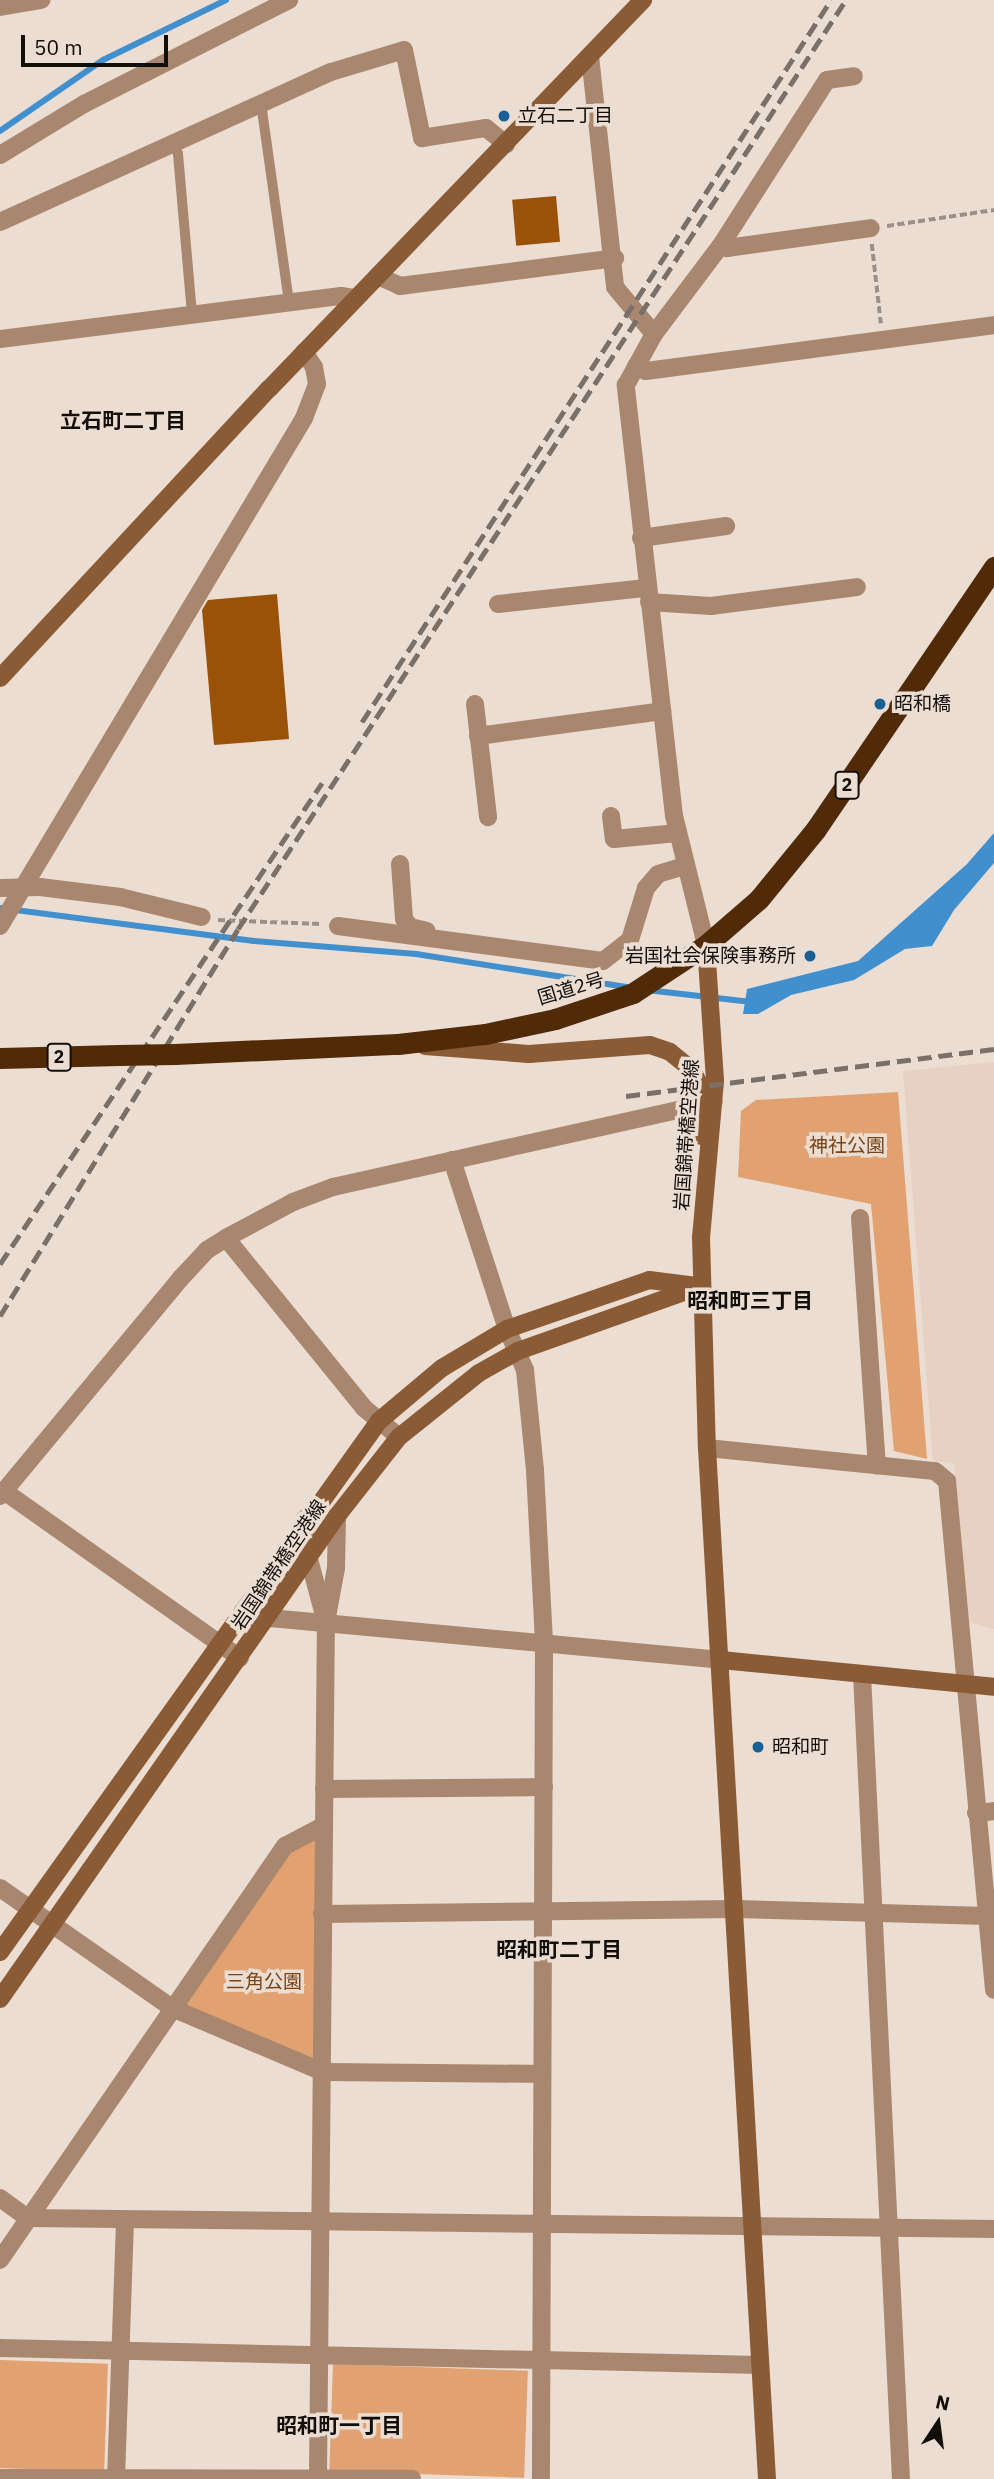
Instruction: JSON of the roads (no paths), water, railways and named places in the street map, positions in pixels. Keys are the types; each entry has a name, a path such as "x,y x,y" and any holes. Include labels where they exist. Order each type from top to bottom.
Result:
{"highway":[{"name":"国道2号","path":"0,1058 175,1054 398,1044 485,1034 633,993 706,945 760,899 816,830 994,567"}],"main road":[{"path":"0,678 304,352 643,0"},
{"name":"岩国錦帯橋空港線","path":"701,1286 711,1019 706,945"},
{"path":"398,1044 529,1054 650,1045 670,1052 692,1070 707,1104"},
{"name":"岩国錦帯橋空港線","path":"0,1952 243,1611 305,1518 379,1421 442,1368 507,1329 649,1280 701,1286"},
{"path":"701,1286 707,1448 767,2479"},
{"name":"岩国錦帯橋空港線","path":"0,1999 270,1618 337,1516 399,1437 479,1373 518,1351 701,1286"},
{"path":"720,1660 994,1687"}],"street":[{"path":"0,7 40,0"},
{"path":"0,155 108,91 289,0"},
{"path":"0,222 331,72 404,50 422,138 486,128 506,144"},
{"path":"590,56 615,258 615,287 654,334"},
{"path":"706,945 678,833 624,400 636,366 654,334 721,245 827,80 854,76"},
{"path":"721,245 727,248 871,228"},
{"path":"378,276 400,286 615,258"},
{"path":"0,339 341,296 356,298"},
{"path":"636,366 646,371 994,325"},
{"path":"1,924 304,418 317,384 314,367 304,352"},
{"path":"641,538 726,526"},
{"path":"498,604 648,595 711,606 857,587"},
{"path":"475,704 488,817"},
{"path":"478,736 662,711"},
{"path":"611,816 614,839 678,833"},
{"path":"400,864 404,919 410,927 451,940"},
{"path":"338,926 603,961 630,940 646,888 658,874 685,866"},
{"path":"0,888 18,896 40,887 120,897 202,917"},
{"path":"240,1658 2,1494 181,1278 207,1250 226,1238 293,1202 333,1187 707,1104"},
{"path":"452,1160 507,1329 525,1370 533,1457 544,1644 544,1912 539,2222 541,2479"},
{"path":"860,1219 877,1465"},
{"path":"226,1238 379,1421 399,1437"},
{"path":"707,1448 934,1472 947,1481 962,1683 985,1812 988,1916 994,1990"},
{"path":"318,2478 326,1622 336,1568 337,1516"},
{"path":"305,1518 309,1559 326,1622"},
{"path":"243,1611 270,1618 720,1660"},
{"path":"862,1674 901,2479"},
{"path":"324,1788 544,1787"},
{"path":"0,2260 285,1846 323,1826"},
{"path":"0,1888 173,2008 323,2072 542,2074"},
{"path":"322,1914 735,1909 988,1916"},
{"path":"0,2198 28,2218 994,2229"},
{"path":"116,2478 125,2220"},
{"path":"0,2348 760,2365"},
{"path":"0,2478 412,2479"}],"lane":[{"path":"261,103 289,302"},
{"path":"173,142 178,154 192,314"}],"water":[{"path":"994,833 994,863 954,910 932,946 905,949 854,980 791,995 758,1014 743,1014 747,989 858,961 967,864"}],"waterway":[{"path":"0,131 103,60 226,0"},
{"path":"0,908 254,941 416,954 626,987"},
{"path":"647,990 751,1002"}],"railway":[{"path":"362,722 831,0"},
{"path":"0,1316 238,929 846,0"},
{"path":"0,1264 322,783"},
{"path":"626,1096 994,1049"}],"place":[{"name":"立石二丁目","path":"504,116"},
{"name":"昭和橋","path":"880,704"},
{"name":"岩国社会保険事務所","path":"810,956"},
{"name":"昭和町","path":"758,1747"}],"district":[{"name":"立石町二丁目","path":"123,420"},
{"name":"昭和町三丁目","path":"750,1300"},
{"name":"昭和町二丁目","path":"559,1949"},
{"name":"昭和町一丁目","path":"339,2425"}],"park label":[{"name":"神社公園","path":"847,1146"},
{"name":"三角公園","path":"264,1982"}]}
